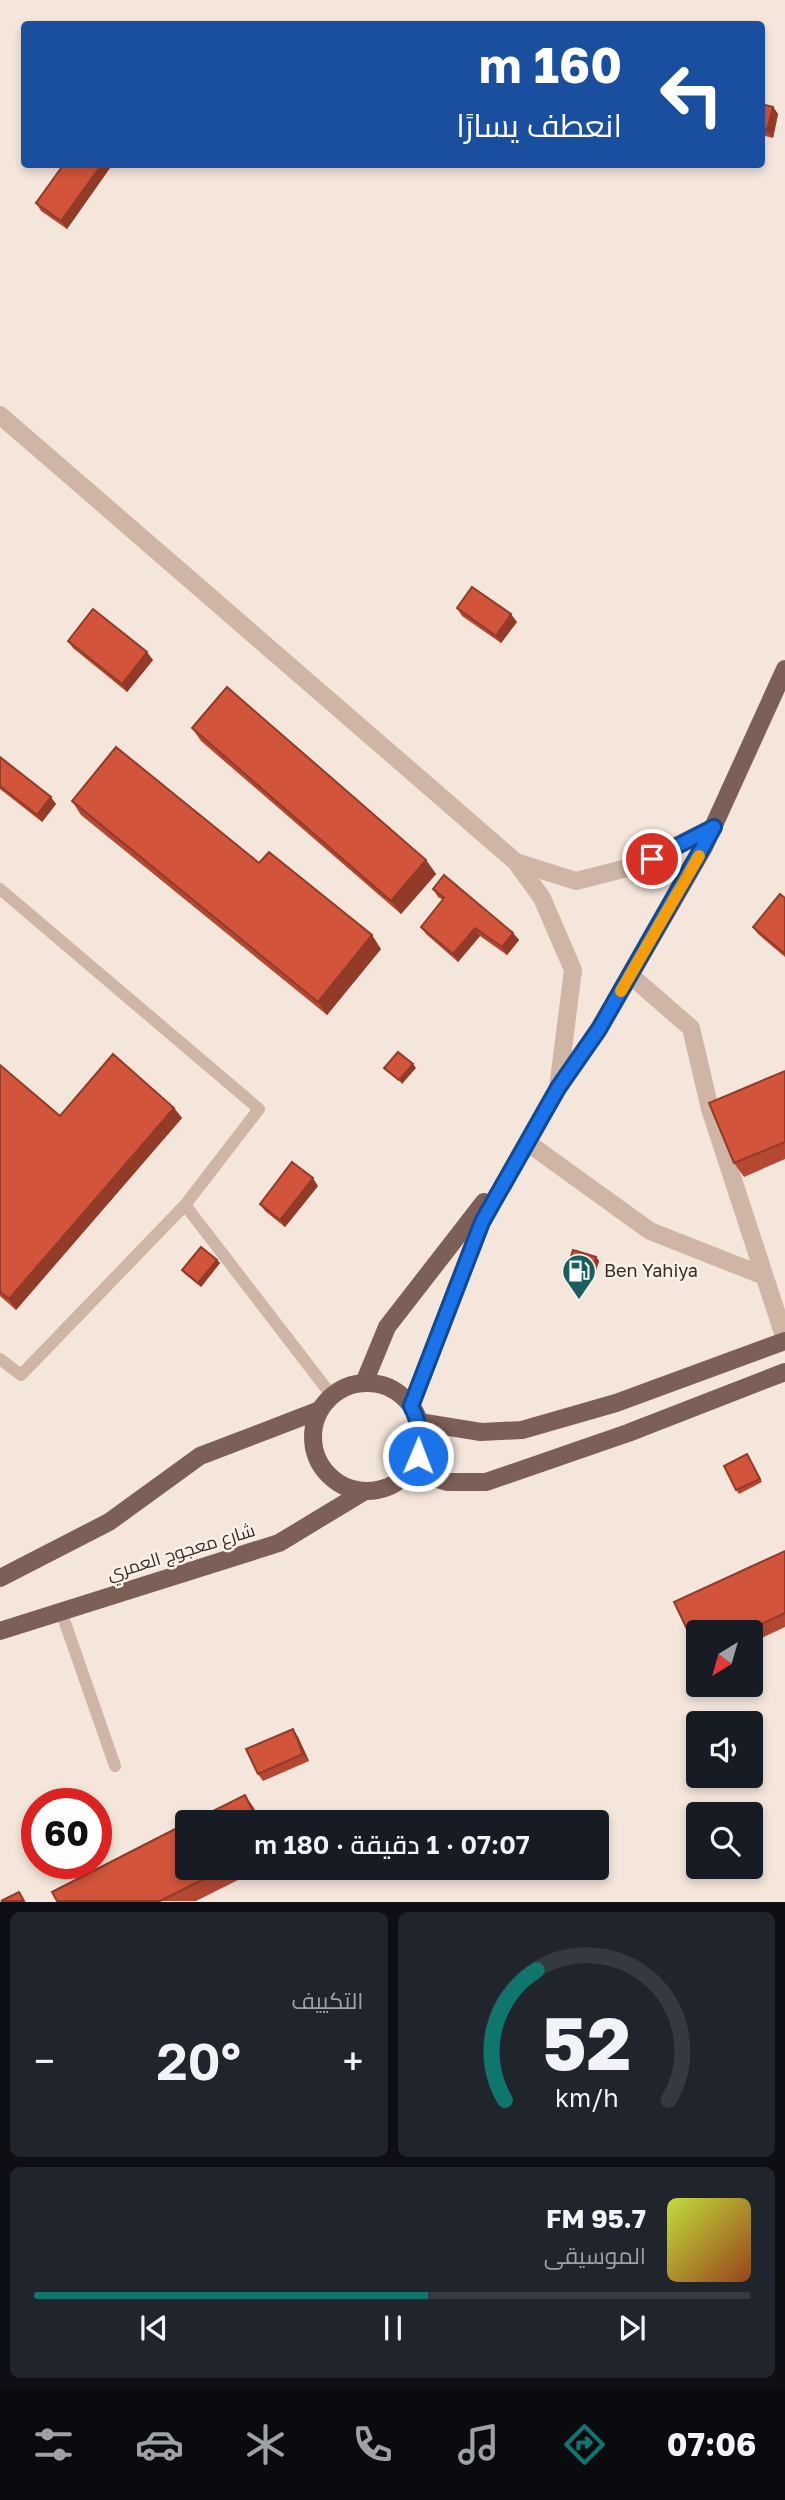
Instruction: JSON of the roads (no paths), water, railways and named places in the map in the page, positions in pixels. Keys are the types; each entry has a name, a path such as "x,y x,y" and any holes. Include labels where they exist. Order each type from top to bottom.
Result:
{"main road":[{"path":"415,1414 482,1222 558,1088 599,1029 714,827 785,669"},
{"path":"364,1383 387,1327 528,1143"},
{"path":"415,1414 481,1432 522,1430 616,1403 785,1340"},
{"path":"410,1471 448,1482 486,1482 628,1433 785,1372"},
{"path":"364,1383 382,1385 399,1393 415,1414 422,1439 418,1456 410,1471 398,1483 382,1490 365,1492 347,1488 331,1478 320,1463 313,1446 313,1427 320,1410 332,1396 347,1387 364,1383"},
{"path":"0,1578 109,1522 200,1456 320,1410"},
{"name":"شارع معجوج العمري","path":"0,1631 279,1543 365,1492"}],"street":[{"path":"0,415 516,862 542,898 573,970 558,1088"},
{"path":"516,862 576,881 631,867 714,827"},
{"path":"630,975 691,1028 710,1109 785,1340"},
{"path":"528,1143 650,1231 764,1276"}],"lane":[{"path":"0,889 259,1109 185,1205 21,1375 0,1359"},
{"path":"185,1205 332,1396"},
{"path":"61,1611 115,1766"}],"place":[{"name":"Ben Yahiya","path":"579,1301"}]}
